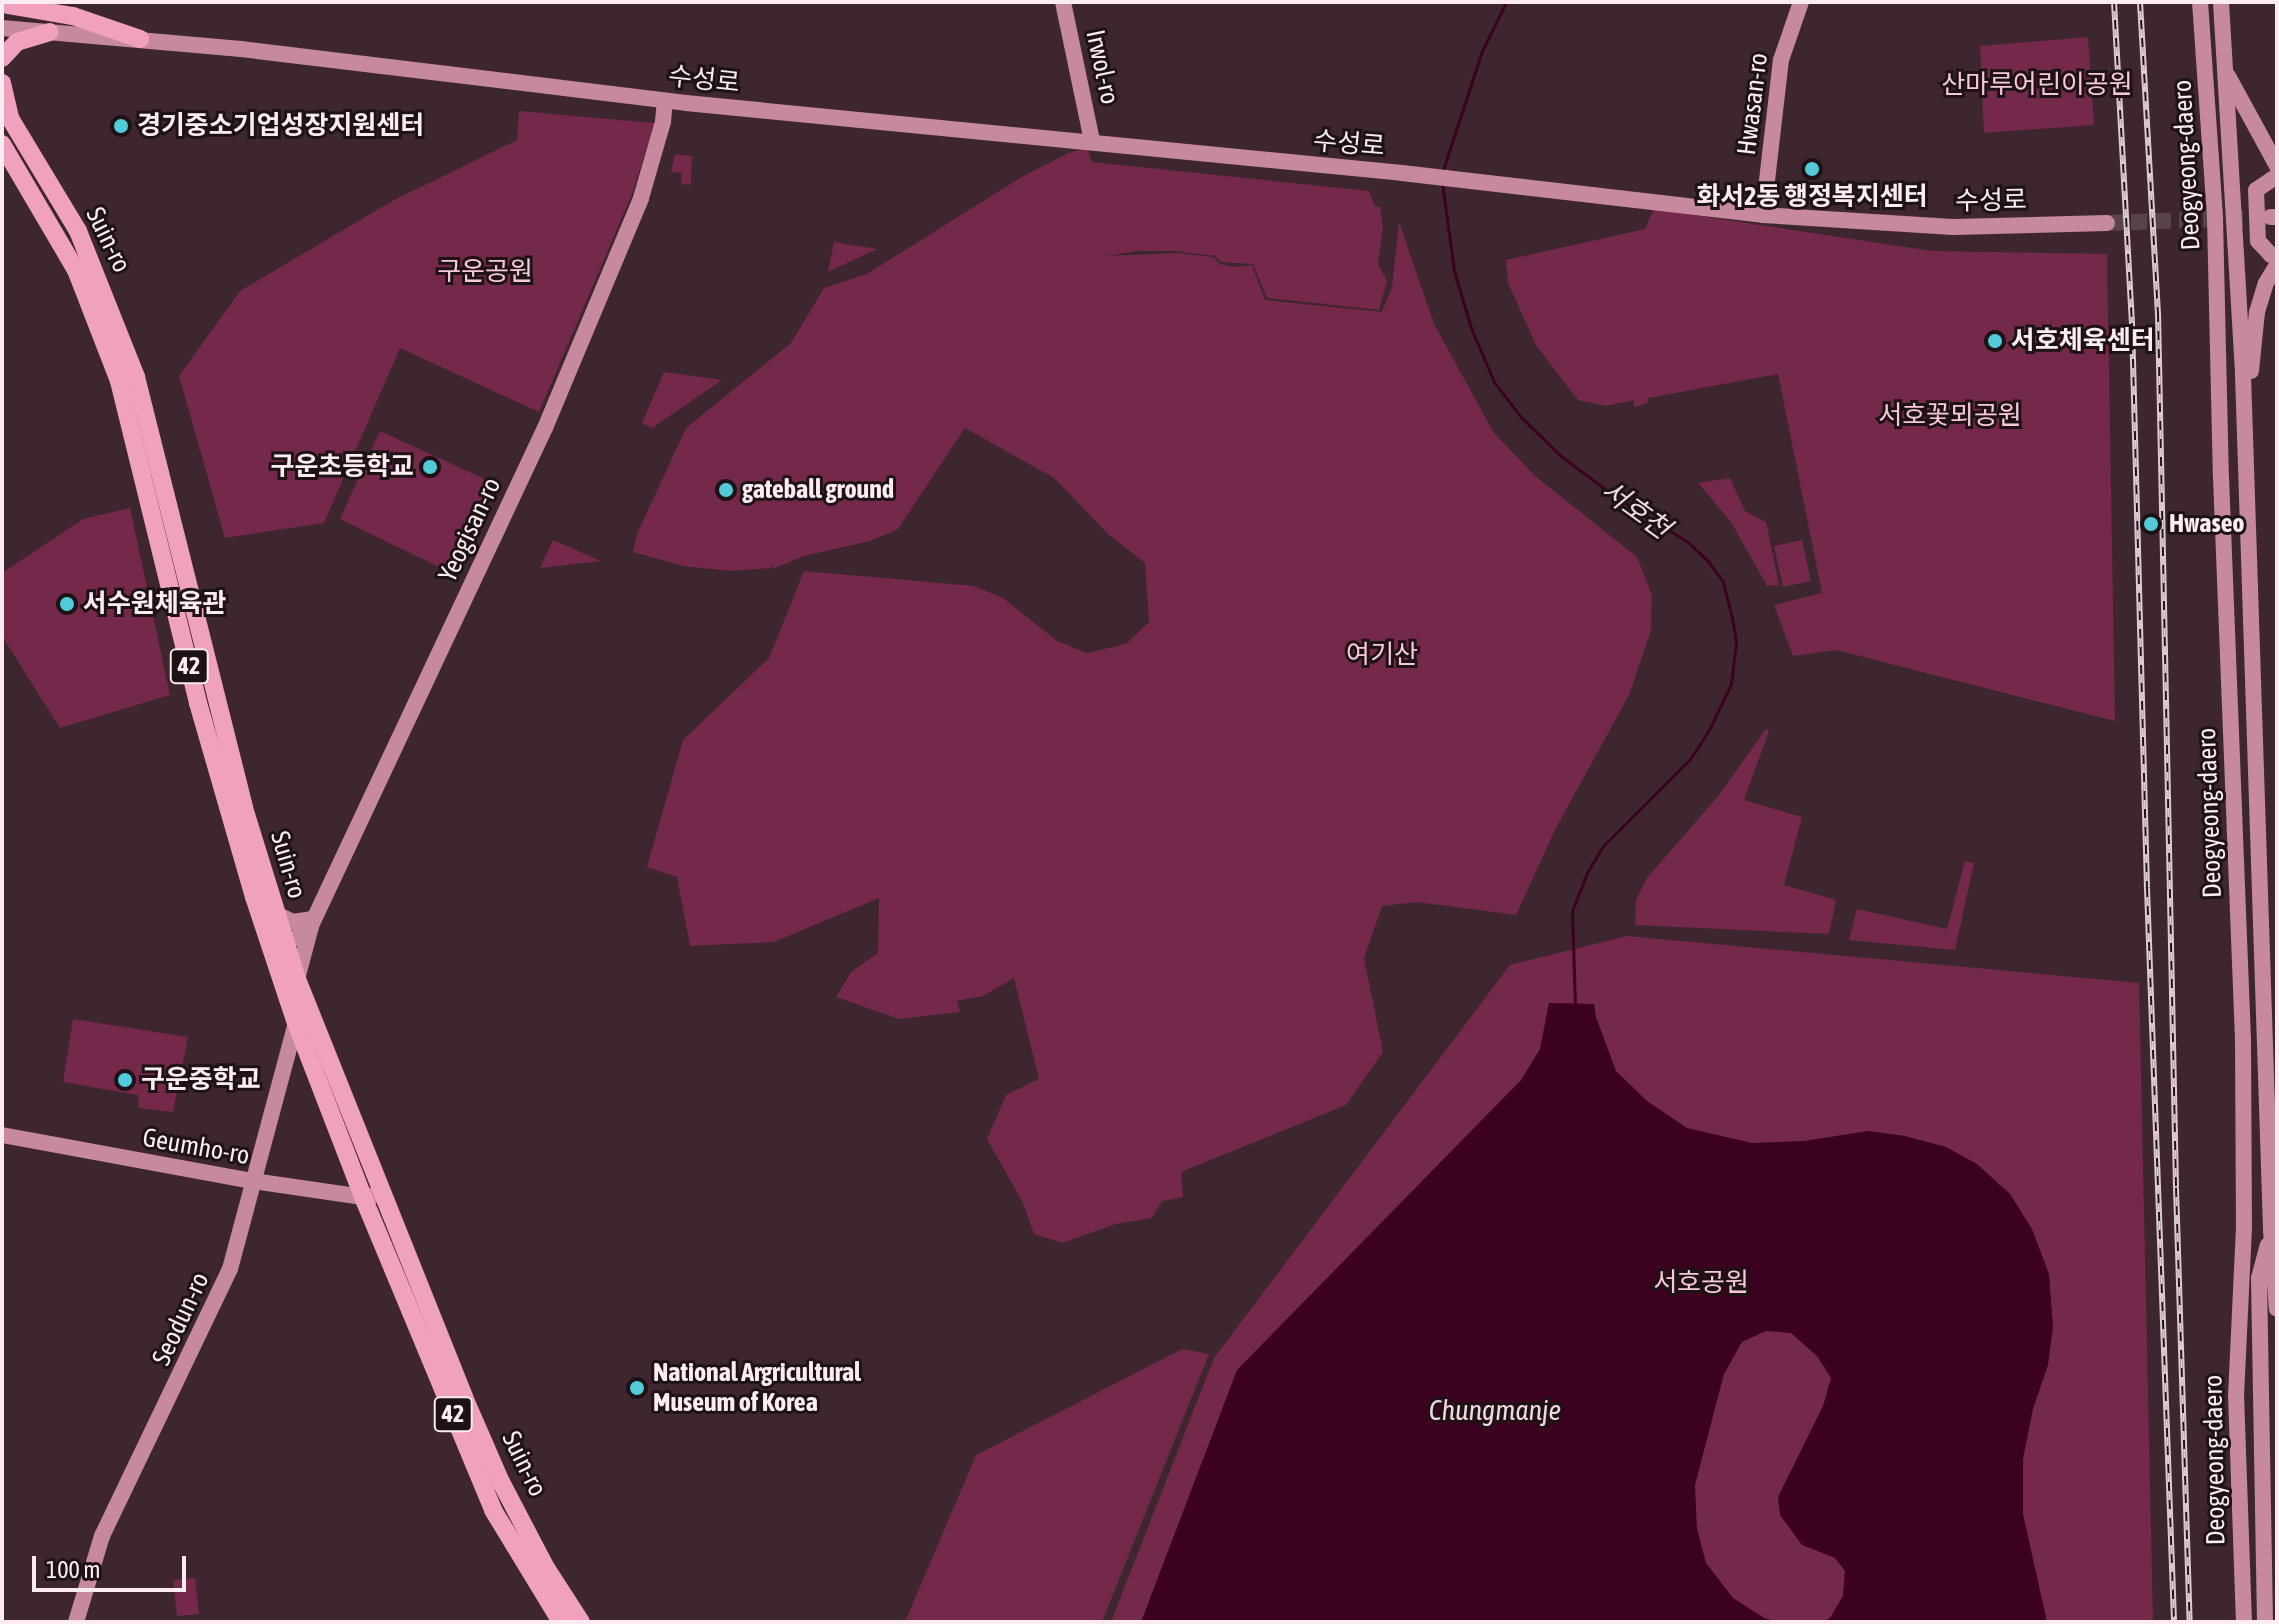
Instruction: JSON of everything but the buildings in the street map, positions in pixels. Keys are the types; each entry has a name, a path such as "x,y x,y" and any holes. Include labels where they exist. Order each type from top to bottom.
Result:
{"main road":[{"name":"Irwol-ro","path":"1063,2 1092,141"},
{"name":"Hwasan-ro","path":"1763,215 1781,60 1801,2"},
{"name":"Deogyeong-daero","path":"2200,2 2215,218 2221,477 2243,1040 2244,1227 2236,1394 2244,1622"},
{"name":"Deogyeong-daero","path":"2221,2 2244,400 2271,1230 2277,1309"},
{"path":"2,4 73,16 140,39"},
{"name":"수성로","path":"2,28 140,39 526,81 665,101 1402,173 1763,215 1953,227 2107,223"},
{"path":"2,58 17,42 50,32"},
{"path":"2225,70 2277,166"},
{"name":"Suin-ro","path":"2,83 6,112 78,231 136,377 244,808 276,914 277,942 297,979 501,1482 546,1568 581,1622"},
{"name":"Yeogisan-ro","path":"277,942 308,932 545,428 641,198 663,122 665,101"},
{"name":"Suin-ro","path":"2,144 76,270 119,381 198,703 277,942 296,1023 363,1197 493,1510 561,1622"},
{"path":"2277,176 2256,190 2258,241 2271,255 2277,255"},
{"path":"2244,400 2257,312 2266,283 2277,265"},
{"path":"276,914 293,922 313,919 297,979"},
{"name":"Seodun-ro","path":"76,1622 102,1536 230,1269 296,1023"},
{"name":"Geumho-ro","path":"2,1135 253,1181 363,1197 383,1194"},
{"path":"2244,1227 2259,1278"},
{"path":"2259,1278 2271,1230"},
{"name":"Deogyeong-daero","path":"2259,1278 2265,1622"}],"green space":[{"name":"산마루어린이공원","path":"2088,37 2094,125 1984,133 1980,46"},
{"name":"구운공원","path":"519,111 655,123 632,194 539,412 400,348 324,523 225,538 179,376 240,291 394,200 517,140"},
{"name":"여기산","path":"1087,148 1092,162 1369,191 1375,206 1380,207 1383,227 1378,264 1387,281 1379,310 1267,298 1253,264 1221,262 1215,256 1175,251 1137,251 1107,256 1178,253 1213,257 1220,264 1234,267 1252,265 1265,300 1382,312 1392,287 1399,222 1434,324 1494,433 1535,476 1637,557 1652,595 1651,630 1629,695 1556,828 1516,915 1417,902 1382,906 1364,958 1383,1052 1346,1105 1181,1172 1183,1197 1162,1201 1152,1218 1116,1224 1062,1243 1034,1234 1023,1203 987,1139 1006,1095 1039,1079 1014,978 983,996 957,1001 960,1012 899,1019 836,997 851,972 878,953 879,898 774,942 690,946 677,877 647,867 683,740 769,658 804,571 974,586 1003,598 1057,641 1087,653 1126,644 1149,622 1145,563 1109,535 1054,478 965,428 898,529 870,541 804,556 770,570 776,563 770,568 731,571 683,566 633,552 637,534 686,428 791,343 824,288 867,274 1020,178 1068,153"},
{"path":"675,154 692,156 691,185 681,184 682,173 671,172"},
{"name":"서호꽃뫼공원","path":"1654,209 1932,251 2107,254 2115,721 1836,650 1793,656 1774,605 1822,593 1778,374 1648,398 1647,403 1634,407 1634,400 1606,406 1578,400 1536,345 1508,283 1506,260 1645,229"},
{"path":"834,242 877,249 828,272"},
{"path":"664,372 722,380 652,428 642,423"},
{"path":"380,431 496,484 451,573 340,519"},
{"path":"1730,478 1745,511 1766,522 1779,585 1767,586 1731,522 1698,483"},
{"path":"130,508 170,695 60,728 2,636 2,573 83,519"},
{"path":"553,540 601,561 540,568"},
{"path":"1802,540 1811,581 1783,587 1774,546"},
{"path":"1766,729 1769,731 1744,800 1802,817 1784,885 1836,900 1829,934 1635,925 1636,900 1647,878 1719,795"},
{"path":"1965,861 1974,863 1955,950 1849,940 1857,909 1947,929"},
{"name":"Chungmanje","path":"1627,936 2139,983 2153,1622 1111,1622 1214,1358 1510,965"},
{"path":"73,1019 188,1037 173,1112 139,1108 138,1095 63,1082"},
{"path":"1182,1349 1209,1354 1102,1622 905,1622 976,1455"},
{"path":"195,1578 199,1614 177,1616 173,1580"}],"water":[{"name":"Chungmanje","path":"1549,1003 1594,1004 1616,1071 1647,1101 1687,1128 1752,1143 1804,1141 1868,1131 1905,1136 1946,1147 1977,1164 2010,1194 2032,1229 2049,1274 2053,1327 2048,1365 2033,1409 2023,1459 2023,1514 2047,1622 1823,1622 1830,1618 1843,1596 1845,1571 1835,1558 1802,1545 1780,1515 1778,1497 1823,1406 1831,1378 1817,1356 1791,1333 1766,1331 1742,1342 1724,1374 1695,1485 1697,1529 1706,1563 1733,1598 1764,1618 1779,1622 1141,1622 1237,1370 1521,1080 1540,1049"}],"waterway":[{"name":"서호천","path":"1443,170 1482,51 1506,2"},
{"name":"서호천","path":"1442,182 1454,271 1471,328 1494,382 1521,417 1561,456 1617,498 1688,542 1708,561 1723,582 1732,617 1736,643 1731,684 1709,730 1690,759 1603,846 1587,873 1572,911 1575,1004"}],"tunnel":[{"path":"2107,223 2269,217"}],"railway":[{"path":"2114,2 2132,323 2147,888 2174,1622"},
{"path":"2140,2 2158,313 2176,1188 2190,1622"}],"place":[{"name":"경기중소기업성장지원센터","path":"121,126"},
{"name":"화서2동 행정복지센터","path":"1812,169"},
{"name":"서호체육센터","path":"1995,341"},
{"name":"구운초등학교","path":"430,467"},
{"name":"gateball ground","path":"726,490"},
{"name":"Hwaseo","path":"2151,524"},
{"name":"서수원체육관","path":"67,604"},
{"name":"구운중학교","path":"125,1080"},
{"name":"National Argricultural Museum of Korea","path":"637,1388"}],"park label":[{"name":"서호공원","path":"1701,1283"}]}
